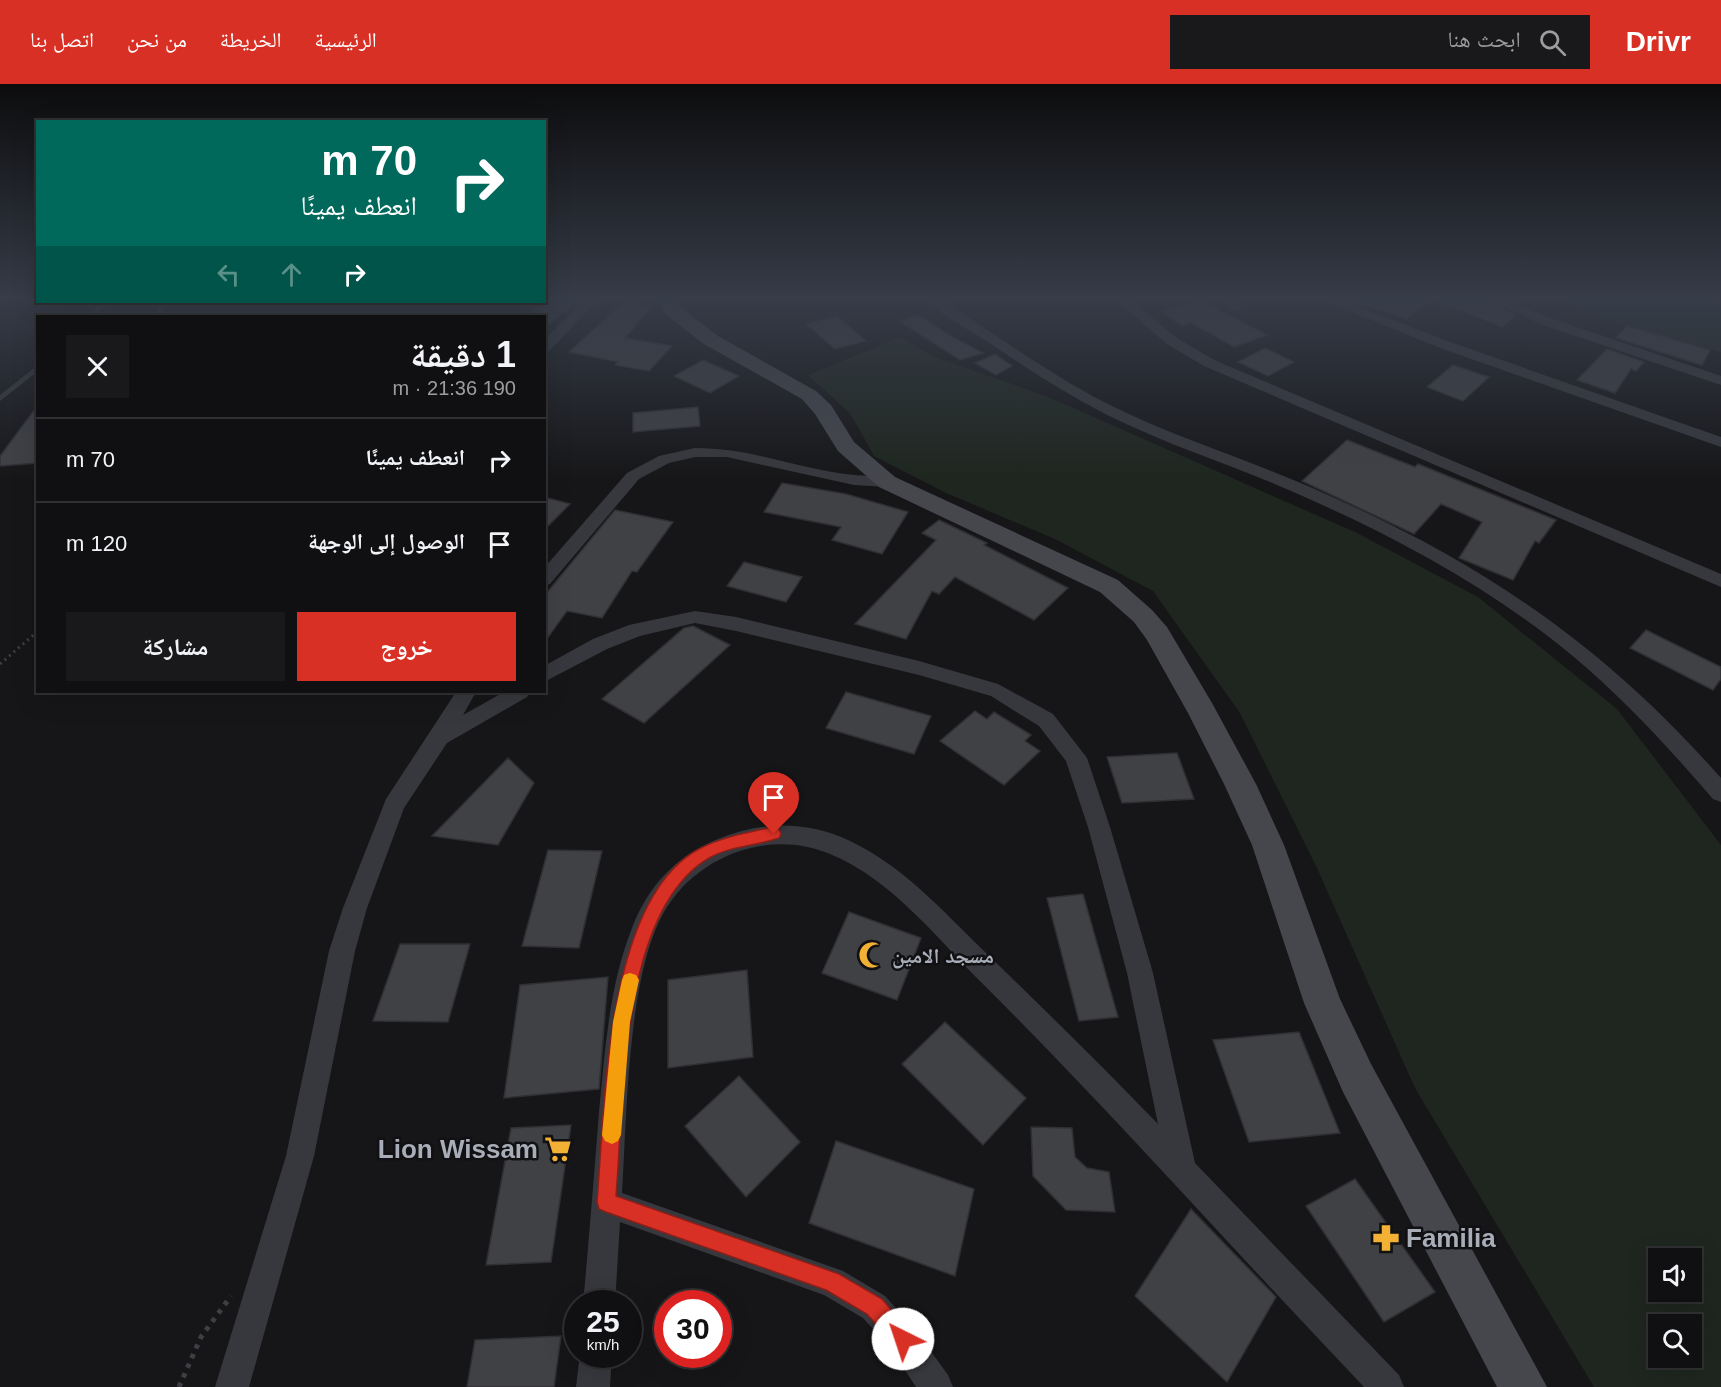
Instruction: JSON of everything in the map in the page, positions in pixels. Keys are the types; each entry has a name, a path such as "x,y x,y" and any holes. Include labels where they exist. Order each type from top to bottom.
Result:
{"street":[{"path":"746,360 809,395 823,410 846,446 887,482 1109,586 1131,604 1157,634 1202,711 1268,844 1323,1003 1357,1078 1523,1387"},
{"path":"1027,360 1073,390 1127,419 1360,516 1438,555 1503,593 1588,657 1673,736 1721,793"},
{"path":"1204,360 1721,581"},
{"path":"1487,360 1721,442"},
{"path":"1659,360 1721,381"},
{"path":"546,578 633,476 646,467 669,458 701,452 729,451 842,480 887,482"},
{"path":"546,674 600,644 636,630 695,617 736,624 919,668 998,691 1046,720 1076,758 1099,827 1140,973 1182,1171"},
{"path":"232,1387 300,1156 342,951 355,908 394,805 440,737 465,693"},
{"path":"440,737 518,693"},
{"path":"600,1290 622,1022 634,960 655,905 679,874 704,854 740,840 774,834 806,836 834,844 862,858 897,885 1043,1024 1387,1387"},
{"path":"606,1202 832,1282 874,1307 903,1339 936,1387"},
{"path":"593,1387 595,1368"}],"lane":[{"path":"0,399 36,369"}],"path":[{"path":"0,664 36,633"},
{"path":"179,1387 201,1337 235,1290"}],"shaded area":[{"path":"845,360 942,360 1046,396 1357,533 1478,597 1617,709 1721,845 1721,1387 1594,1387 1415,1088 1317,868 1240,713 1153,591 1055,539 946,493 874,456 850,413 808,375"}],"building":[{"path":"607,360 659,360 649,371 615,365 618,362"},
{"path":"703,360 739,376 710,393 674,376"},
{"path":"982,360 1003,360 1012,366 996,375 975,363"},
{"path":"1242,360 1289,360 1294,362 1268,376 1238,362"},
{"path":"1597,360 1638,360 1644,362 1636,371 1631,369 1615,393 1577,380"},
{"path":"1685,360 1705,360 1702,365"},
{"path":"1453,365 1489,377 1463,401 1427,387"},
{"path":"698,407 700,426 633,432 633,413"},
{"path":"36,408 36,463 0,466 0,456"},
{"path":"1347,440 1415,467 1418,464 1556,520 1539,543 1535,541 1513,580 1459,558 1482,522 1441,504 1414,534 1302,481"},
{"path":"782,483 846,494 908,512 882,554 832,540 841,527 764,512"},
{"path":"546,498 570,504 546,528"},
{"path":"615,510 673,522 637,572 632,571 602,618 567,611 546,640 546,594"},
{"path":"939,520 987,543 984,545 1068,588 1034,620 955,577 939,594 932,591 906,639 855,624 936,540 922,533"},
{"path":"744,562 802,577 786,602 727,586"},
{"path":"693,626 730,645 644,723 602,699 684,628"},
{"path":"1646,630 1721,667 1721,679 1713,690 1630,648"},
{"path":"846,692 931,716 914,754 826,728"},
{"path":"975,711 987,719 994,712 1031,735 1025,741 1040,751 1004,785 940,741"},
{"path":"1177,753 1194,799 1122,803 1107,757"},
{"path":"508,758 534,783 498,845 432,836"},
{"path":"548,850 602,851 579,948 522,946"},
{"path":"1083,894 1118,1017 1079,1021 1047,898"},
{"name":"مسجد الامين","path":"849,912 921,938 897,1000 822,973"},
{"path":"400,944 470,944 448,1022 373,1021"},
{"path":"747,970 753,1057 668,1068 668,980"},
{"path":"608,977 599,1089 504,1098 520,985"},
{"path":"945,1022 1026,1098 983,1145 902,1064"},
{"path":"1299,1032 1340,1133 1249,1142 1213,1040"},
{"path":"739,1076 800,1142 746,1197 685,1126"},
{"path":"571,1125 551,1262 486,1265 511,1128"},
{"path":"1031,1127 1072,1128 1075,1157 1087,1168 1109,1172 1115,1212 1066,1210 1033,1176"},
{"path":"836,1141 974,1189 955,1276 809,1223"},
{"path":"1355,1179 1435,1292 1384,1322 1306,1206"},
{"path":"1191,1209 1276,1297 1227,1382 1135,1296"},
{"path":"561,1336 554,1387 467,1387 475,1340"}],"slow traffic":[{"path":"612,1135 622,1022 630,980"}],"place":[{"name":"مسجد الامين","path":"872,955"},
{"name":"Lion Wissam","path":"558,1149"},
{"name":"Familia","path":"1386,1238"}],"route":[{"path":"774,834 740,840 704,854 679,874 655,905 634,960 622,1022 606,1202 832,1282 874,1307 903,1339"}]}
